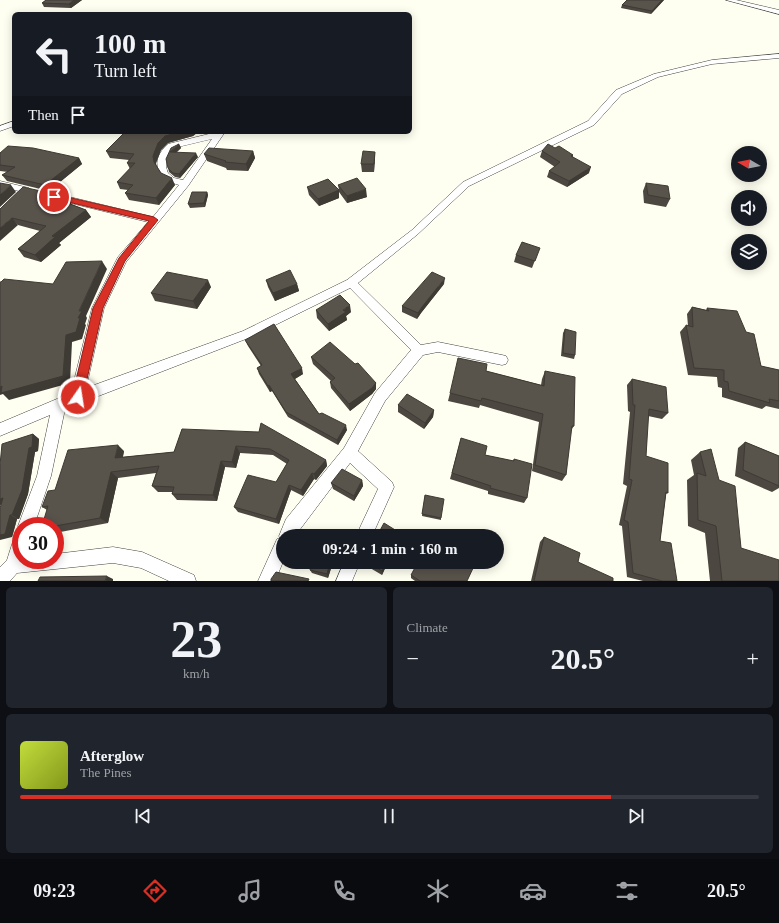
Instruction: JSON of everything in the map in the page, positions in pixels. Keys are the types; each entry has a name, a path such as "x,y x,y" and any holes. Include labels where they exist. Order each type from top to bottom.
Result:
{"street":[{"path":"729,0 779,12"},
{"path":"0,430 59,404 247,334 351,283 414,232 466,184 590,123 619,92 656,75 712,62 779,56"},
{"path":"0,129 12,124"},
{"path":"78,397 98,308 122,260 185,184 219,134"},
{"path":"185,184 168,178 164,172 163,164 166,149 171,146 219,134"},
{"path":"0,184 154,220"},
{"path":"0,214 33,192"},
{"path":"351,283 419,350"},
{"path":"290,529 349,453 380,397 419,350 438,347 502,360"},
{"path":"29,517 44,476 59,404"},
{"path":"349,453 387,487 367,529"},
{"path":"64,561 113,555 142,560 188,581"},
{"path":"266,581 276,560"},
{"path":"0,580 12,566"},
{"path":"344,581 349,569"}],"building":[{"path":"46,0 74,0 69,4 42,3"},
{"path":"627,0 662,0 652,11 622,5"},
{"path":"123,134 172,134 165,136 158,143 153,156 154,162 161,173 172,178 156,198 125,193 133,185 117,182 135,163 127,163 134,154 106,151"},
{"path":"179,144 170,152 196,153 179,174 173,173 168,168 166,159 171,148"},
{"path":"548,144 555,148 559,146 573,155 571,156 591,167 569,181 549,171 560,162 542,151"},
{"path":"8,146 33,148 79,158 45,185 2,175 15,167 0,165 0,153"},
{"path":"209,148 253,151 246,164 225,162 226,161 204,154"},
{"path":"363,151 375,152 374,164 361,164"},
{"path":"357,178 366,189 347,196 338,185"},
{"path":"328,179 339,190 318,199 307,187"},
{"path":"0,183 11,185 0,195"},
{"path":"646,183 668,186 670,199 648,195"},
{"path":"23,187 67,197 62,201 86,210 52,236 55,237 35,255 18,249 46,226 12,218 0,228 0,209"},
{"path":"192,192 207,192 204,203 188,204"},
{"path":"522,242 540,248 535,261 516,255"},
{"path":"102,261 79,311 82,311 78,318 80,318 76,332 66,335 63,376 1,393 0,282 4,279 53,284 66,262"},
{"path":"290,270 297,284 273,293 266,280"},
{"path":"167,272 208,280 193,301 151,293"},
{"path":"432,272 445,278 418,313 402,306"},
{"path":"340,295 350,305 343,310 346,312 328,324 316,310"},
{"path":"692,307 709,311 707,308 737,311 746,332 754,334 761,366 779,370 779,401 769,399 770,403 729,391 728,382 724,381 724,370 694,368 686,325 693,327"},
{"path":"274,324 302,368 291,374 319,414 322,413 346,425 337,440 286,412 257,368 262,365 245,340"},
{"path":"565,329 576,332 575,355 563,353"},
{"path":"330,342 355,364 358,363 376,383 372,388 349,404 330,382 335,378 311,357"},
{"path":"458,358 487,364 486,371 544,386 545,371 575,377 574,426 572,426 566,475 535,465 543,414 482,398 481,401 450,393"},
{"path":"632,379 666,387 668,413 649,409 646,456 668,463 668,493 666,492 660,541 671,543 677,581 662,581 633,573 628,522 624,520 632,480 629,479 635,405 633,405"},
{"path":"407,394 434,410 425,423 398,405"},
{"path":"261,423 326,460 314,474 312,473 301,490 289,485 276,519 234,507 248,475 276,482 289,460 270,449 236,446 232,462 221,461 213,495 172,494 174,487 152,486 159,466 111,472 100,518 64,524 64,517 45,517 48,506 42,507 48,491 55,490 68,450 118,445 115,458 174,452 182,429 259,432"},
{"path":"33,434 32,447 29,448 22,490 12,515 10,515 5,534 0,535 0,508 3,498 0,499 0,465 2,444"},
{"path":"461,438 487,446 485,455 514,461 514,459 532,464 527,498 490,488 491,486 452,473"},
{"path":"745,442 779,456 779,486 743,470"},
{"path":"711,449 719,480 735,486 741,548 779,560 779,581 722,581 716,526 698,520 697,473 706,476 700,452"},
{"path":"342,469 362,480 354,496 331,483"},
{"path":"425,495 444,499 441,518 422,514"},
{"path":"384,523 394,529 381,529"},
{"path":"544,537 580,553 578,562 613,578 613,581 534,581"},
{"path":"310,569 328,569 327,574"},
{"path":"414,569 473,569 467,581 420,581 411,575"},
{"path":"276,572 309,579 308,581 271,581"},
{"path":"107,576 105,581 38,581 40,577"}],"route":[{"path":"54,197 154,220 122,260 98,308 78,397"}]}
